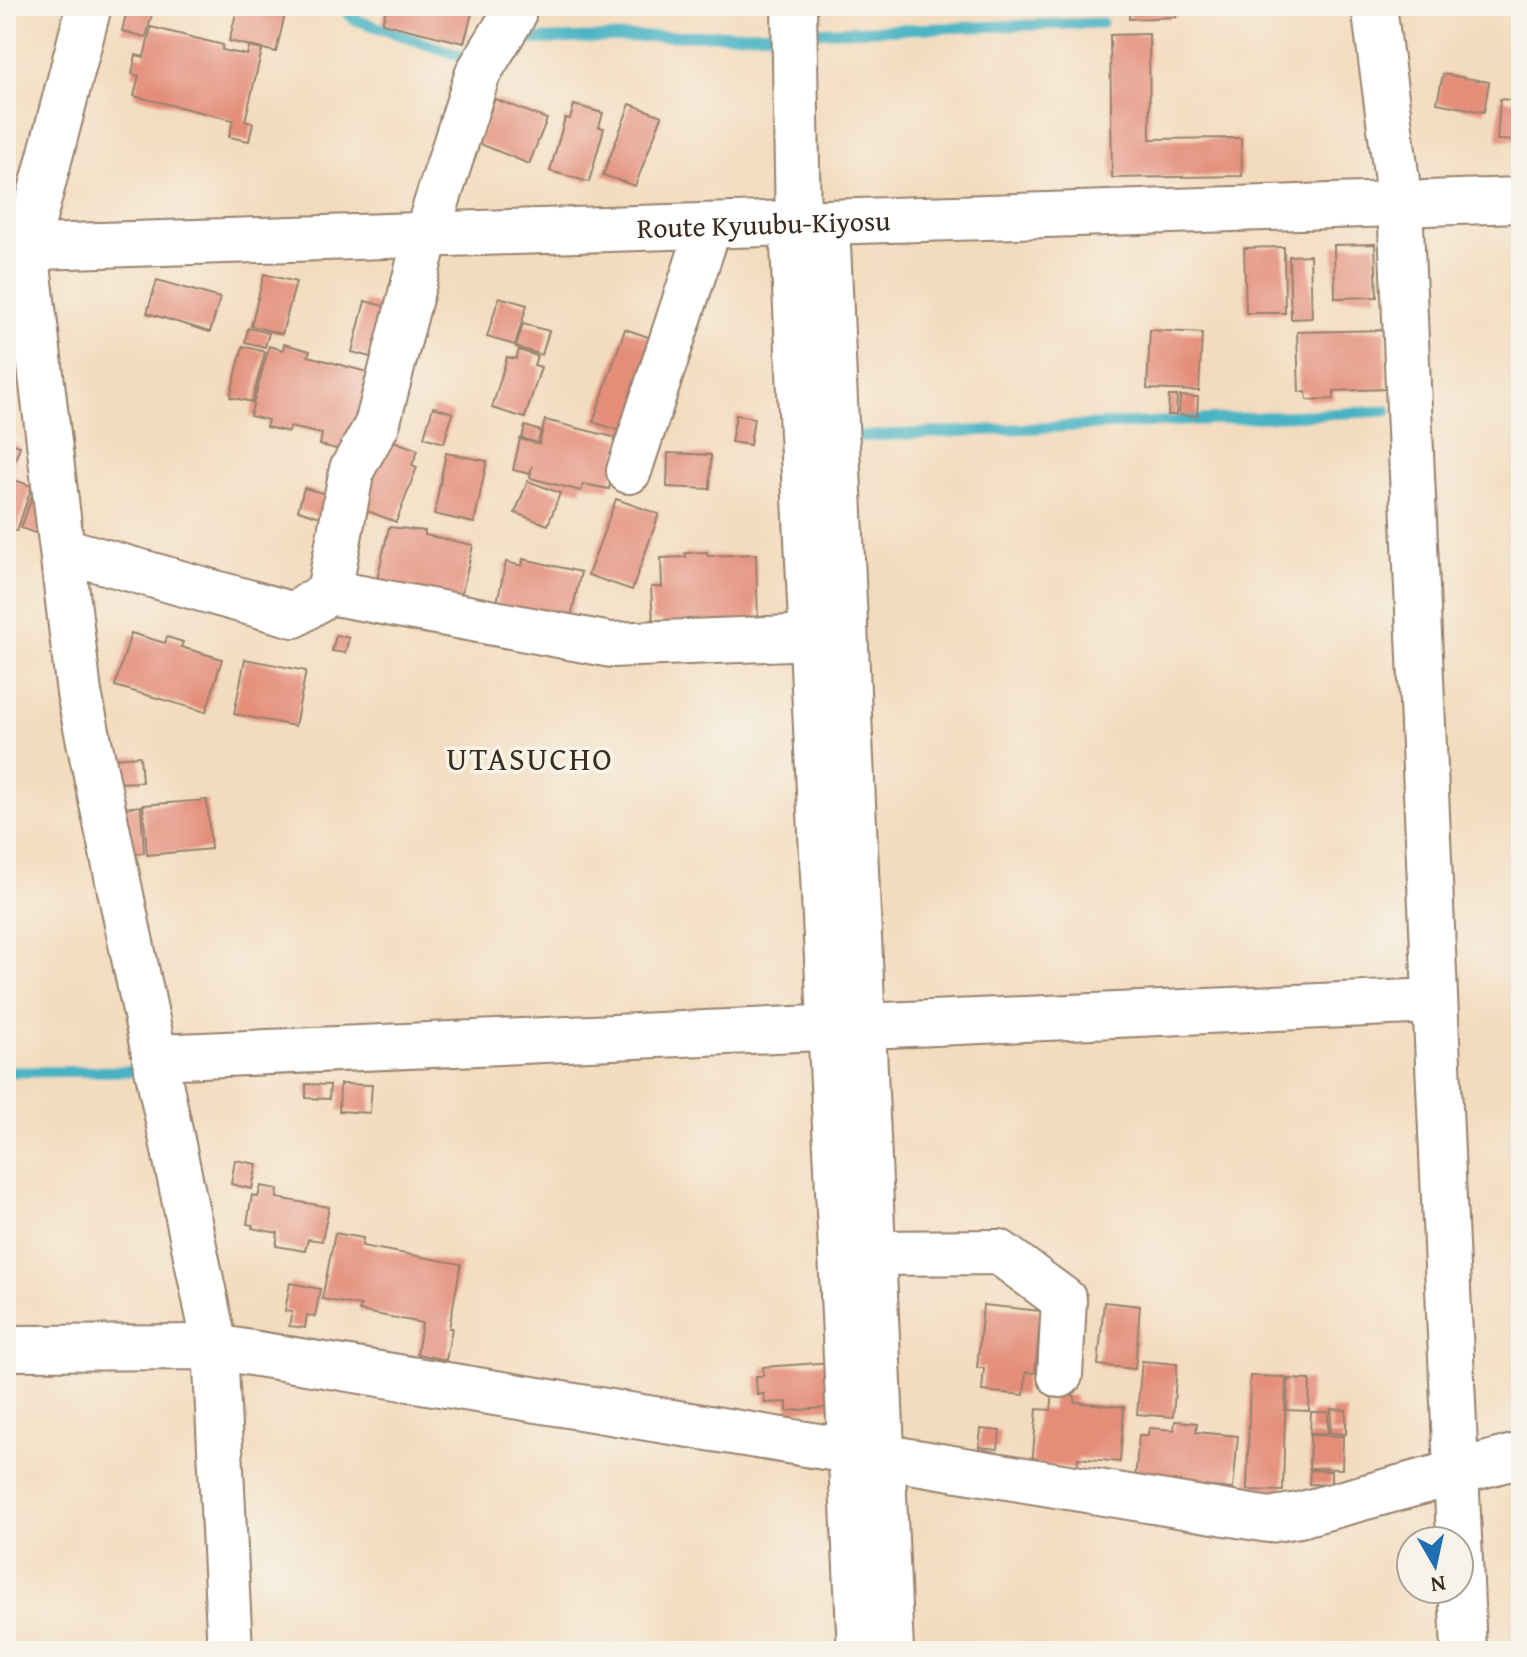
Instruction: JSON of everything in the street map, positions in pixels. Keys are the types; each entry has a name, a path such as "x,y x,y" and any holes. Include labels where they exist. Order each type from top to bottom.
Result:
{"street":[{"path":"89,6 16,249 63,550 79,693 215,1347 230,1651"},
{"path":"329,592 352,469 377,425 426,236 478,73 513,16 514,6"},
{"path":"794,6 829,637 866,1454 891,1651"},
{"path":"1374,6 1400,204 1464,1651"},
{"name":"Route Kyuubu-Kiyosu","path":"16,249 1521,200"},
{"path":"629,471 709,227"},
{"path":"63,550 294,615 329,592 611,645 829,637"},
{"path":"156,1057 1435,1001"},
{"path":"846,1027 873,1253 860,1651"},
{"path":"873,1253 999,1252 1064,1300 1060,1375"},
{"path":"6,1348 215,1347 1269,1520 1456,1475 1521,1455"}],"building":[{"path":"128,6 153,10 146,37 122,31"},
{"path":"238,6 287,6 276,52 229,41"},
{"path":"387,6 474,6 464,43 382,23"},
{"path":"1129,6 1176,6 1176,17 1129,19"},
{"path":"151,27 223,45 222,50 247,55 249,47 262,50 245,121 253,123 249,141 229,137 233,120 134,96 139,76 132,74 136,55 144,57"},
{"path":"1149,34 1150,139 1241,138 1242,176 1112,178 1110,35"},
{"path":"1443,74 1489,82 1484,112 1437,103"},
{"path":"495,99 547,119 529,164 478,143"},
{"path":"1500,99 1521,101 1521,141 1497,140"},
{"path":"630,104 662,116 635,186 603,175"},
{"path":"574,105 603,113 599,127 604,128 589,182 550,171 565,118 570,119"},
{"path":"1375,244 1377,297 1335,298 1334,245"},
{"path":"1284,247 1285,313 1246,313 1244,248"},
{"path":"1310,255 1312,318 1291,319 1289,256"},
{"path":"264,274 296,282 282,334 251,326"},
{"path":"157,280 220,298 210,332 147,313"},
{"path":"499,297 527,305 515,345 487,337"},
{"path":"365,301 395,309 381,360 352,352"},
{"path":"523,324 549,331 542,355 516,347"},
{"path":"248,328 269,333 265,347 245,342"},
{"path":"625,329 660,341 630,434 593,422"},
{"path":"1150,330 1202,333 1199,391 1147,389"},
{"path":"1385,330 1386,389 1334,391 1334,399 1307,400 1306,392 1299,392 1297,332"},
{"path":"284,344 310,351 308,356 378,375 367,416 356,414 345,451 320,445 322,434 290,427 289,432 266,427 268,420 250,416 269,346 283,350"},
{"path":"243,346 265,352 252,402 230,397"},
{"path":"519,350 537,356 534,365 541,367 525,418 492,408 507,357 516,359"},
{"path":"1169,396 1177,396 1176,415 1168,415"},
{"path":"1180,396 1198,397 1197,416 1179,415"},
{"path":"433,407 453,413 444,443 424,437"},
{"path":"736,415 754,418 750,445 731,442"},
{"path":"545,420 621,439 609,489 583,484 581,491 530,478 532,466 530,474 513,470 520,439 539,444"},
{"path":"525,426 541,431 538,443 522,438"},
{"path":"388,439 418,450 412,465 417,467 396,522 362,509"},
{"path":"6,441 20,446 9,477 6,476"},
{"path":"446,453 487,461 474,523 434,514"},
{"path":"668,453 711,455 710,489 667,487"},
{"path":"6,477 32,486 17,531 6,527"},
{"path":"528,481 560,493 548,525 515,513"},
{"path":"304,488 334,496 327,519 298,510"},
{"path":"32,497 42,500 46,537 21,528"},
{"path":"616,499 659,514 632,590 588,575"},
{"path":"389,527 425,531 425,535 473,545 460,601 376,584"},
{"path":"707,552 708,556 756,554 758,622 664,627 663,621 653,621 651,587 662,587 661,558"},
{"path":"523,559 581,572 571,617 496,607 506,562 522,566"},
{"path":"131,633 165,643 167,637 183,642 181,647 222,659 206,712 115,686"},
{"path":"336,635 349,638 345,653 332,651"},
{"path":"245,659 306,671 295,726 234,714"},
{"path":"140,756 142,782 114,783 112,758"},
{"path":"207,800 211,849 147,855 143,805"},
{"path":"141,806 144,853 125,854 122,808"},
{"path":"306,1084 330,1085 329,1099 306,1098"},
{"path":"340,1084 372,1085 370,1113 339,1111"},
{"path":"235,1160 257,1164 252,1189 231,1184"},
{"path":"261,1186 278,1189 277,1198 329,1207 322,1241 308,1239 305,1251 276,1246 278,1233 252,1228 253,1225 247,1224 252,1195 258,1197"},
{"path":"335,1233 363,1238 362,1246 461,1264 446,1360 417,1354 422,1323 359,1311 361,1306 322,1299"},
{"path":"290,1283 320,1289 315,1317 307,1315 305,1328 289,1326 292,1312 285,1311"},
{"path":"1104,1302 1140,1306 1135,1369 1098,1365"},
{"path":"983,1305 1041,1311 1035,1373 1026,1372 1024,1395 982,1391 984,1368 977,1368"},
{"path":"1142,1361 1177,1364 1173,1417 1137,1414"},
{"path":"833,1362 836,1407 787,1411 787,1402 765,1403 764,1394 757,1395 756,1376 763,1376 763,1367"},
{"path":"1250,1376 1286,1377 1283,1491 1247,1490"},
{"path":"1288,1379 1310,1380 1309,1411 1287,1410"},
{"path":"1053,1393 1075,1396 1075,1402 1124,1407 1120,1462 1078,1458 1077,1468 1032,1464 1037,1409 1051,1410"},
{"path":"1331,1409 1346,1410 1346,1434 1330,1433"},
{"path":"1311,1412 1328,1412 1328,1433 1310,1433"},
{"path":"1175,1421 1197,1423 1196,1432 1238,1436 1233,1489 1135,1480 1139,1435 1148,1435 1149,1428 1174,1430"},
{"path":"981,1429 1000,1431 998,1449 979,1447"},
{"path":"1310,1435 1343,1436 1342,1469 1309,1468"},
{"path":"1310,1470 1331,1471 1331,1485 1309,1484"}],"waterway":[{"path":"341,6 354,19 469,59"},
{"path":"806,32 1102,23"},
{"path":"513,44 516,40 778,33"},
{"path":"846,437 1387,411"},
{"path":"6,1072 135,1071"}],"district":[{"name":"UTASUCHO","path":"530,759"}]}
